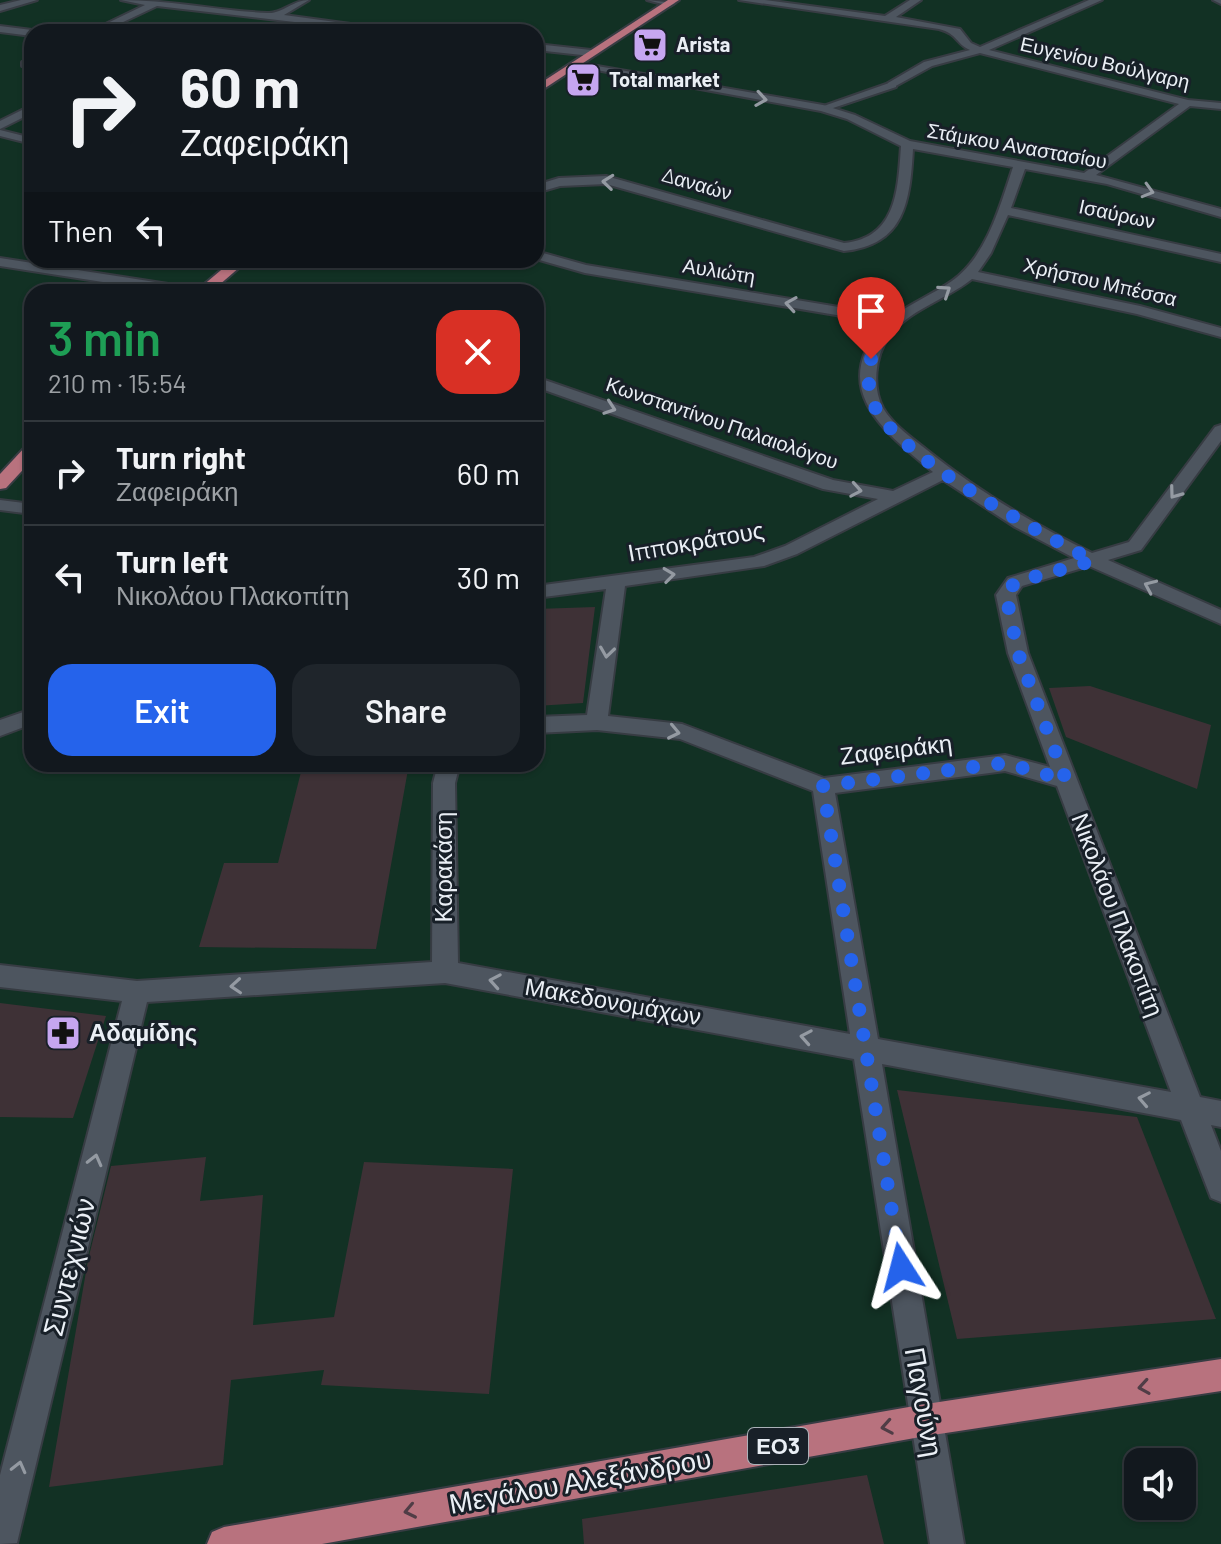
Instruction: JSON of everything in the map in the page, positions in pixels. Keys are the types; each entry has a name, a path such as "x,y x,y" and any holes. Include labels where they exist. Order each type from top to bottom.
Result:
{"main road":[{"path":"544,86 672,1"},
{"path":"212,284 231,268"},
{"path":"0,484 24,458"},
{"name":"Μεγάλου Αλεξάνδρου","path":"224,1544 336,1535 442,1505 926,1420 1221,1375"}],"street":[{"path":"0,8 32,0"},
{"path":"126,0 337,24"},
{"path":"274,17 304,0"},
{"path":"652,0 672,1"},
{"path":"744,0 888,18 957,31 967,45 981,50"},
{"path":"808,8 818,0"},
{"path":"888,18 916,0"},
{"path":"823,108 892,85 928,64 981,50 1097,0"},
{"path":"112,24 160,2"},
{"path":"308,24 312,21"},
{"path":"0,29 24,32"},
{"path":"544,48 591,53"},
{"name":"Ευγενίου Βούλγαρη","path":"981,50 1188,103 1221,106"},
{"name":"Στάμκου Αναστασίου","path":"574,65 823,108 851,117 907,144 1087,176 1221,213"},
{"path":"1209,103 1221,95"},
{"path":"1087,176 1188,103"},
{"path":"0,126 24,112"},
{"path":"0,133 24,139"},
{"name":"Δαναών","path":"544,187 559,182 606,180 844,247 863,248 873,243 897,213 905,184 907,144"},
{"path":"1020,165 1004,210 970,274 896,321 880,338 871,359 868,385 873,402 885,422 943,473 1093,561 1221,618"},
{"name":"Ισαύρων","path":"1004,210 1220,257"},
{"name":"Αυλιώτη","path":"544,257 585,269 896,321"},
{"path":"0,262 24,266"},
{"path":"39,268 142,284"},
{"name":"Χρήστου Μπέσσα","path":"970,274 1140,310 1221,333"},
{"name":"Κωνσταντίνου Παλαιολόγου","path":"544,385 829,485 895,497"},
{"name":"Νικολάου Πλακοπίτη","path":"1221,430 1135,546 1015,582 1006,595 1018,653 1221,1188"},
{"name":"Ιπποκράτους","path":"544,591 757,562 791,550 943,473"},
{"path":"0,505 24,508"},
{"path":"544,725 597,722 616,582"},
{"path":"0,728 24,719"},
{"name":"Ζαφειράκη","path":"597,722 682,732 823,786 1005,763 1066,780"},
{"name":"Καρακάση","path":"445,972 444,783 447,772"},
{"name":"Παγούνη","path":"823,786 947,1544"},
{"name":"Μακεδονομάχων","path":"0,976 137,992 445,972 1221,1114"},
{"name":"Συντεχνιών","path":"0,1543 137,992"}],"green space":[{"path":"0,0 1221,0 1221,1544 0,1544"}],"building":[{"path":"595,607 583,703 544,705 544,609"},
{"path":"1090,686 1211,725 1197,789 1066,737 1049,688"},
{"path":"301,772 408,772 376,949 199,947 224,863 278,863"},
{"path":"0,1003 106,1016 73,1118 0,1117"},
{"path":"897,1090 1137,1117 1216,1319 957,1339"},
{"path":"206,1157 200,1201 263,1195 253,1325 334,1317 364,1162 513,1169 489,1394 321,1385 324,1370 231,1380 223,1465 49,1487 88,1260 111,1166"},
{"path":"867,1475 884,1544 584,1544 582,1519"}],"place":[{"name":"Arista","path":"650,45"},
{"name":"Total market","path":"583,80"},
{"name":"Αδαμίδης","path":"63,1033"}],"route":[{"path":"871,359 868,385 873,402 885,422 943,473 1093,561 1015,582 1006,595 1018,653 1066,780 1005,763 823,786 901,1267"}]}
